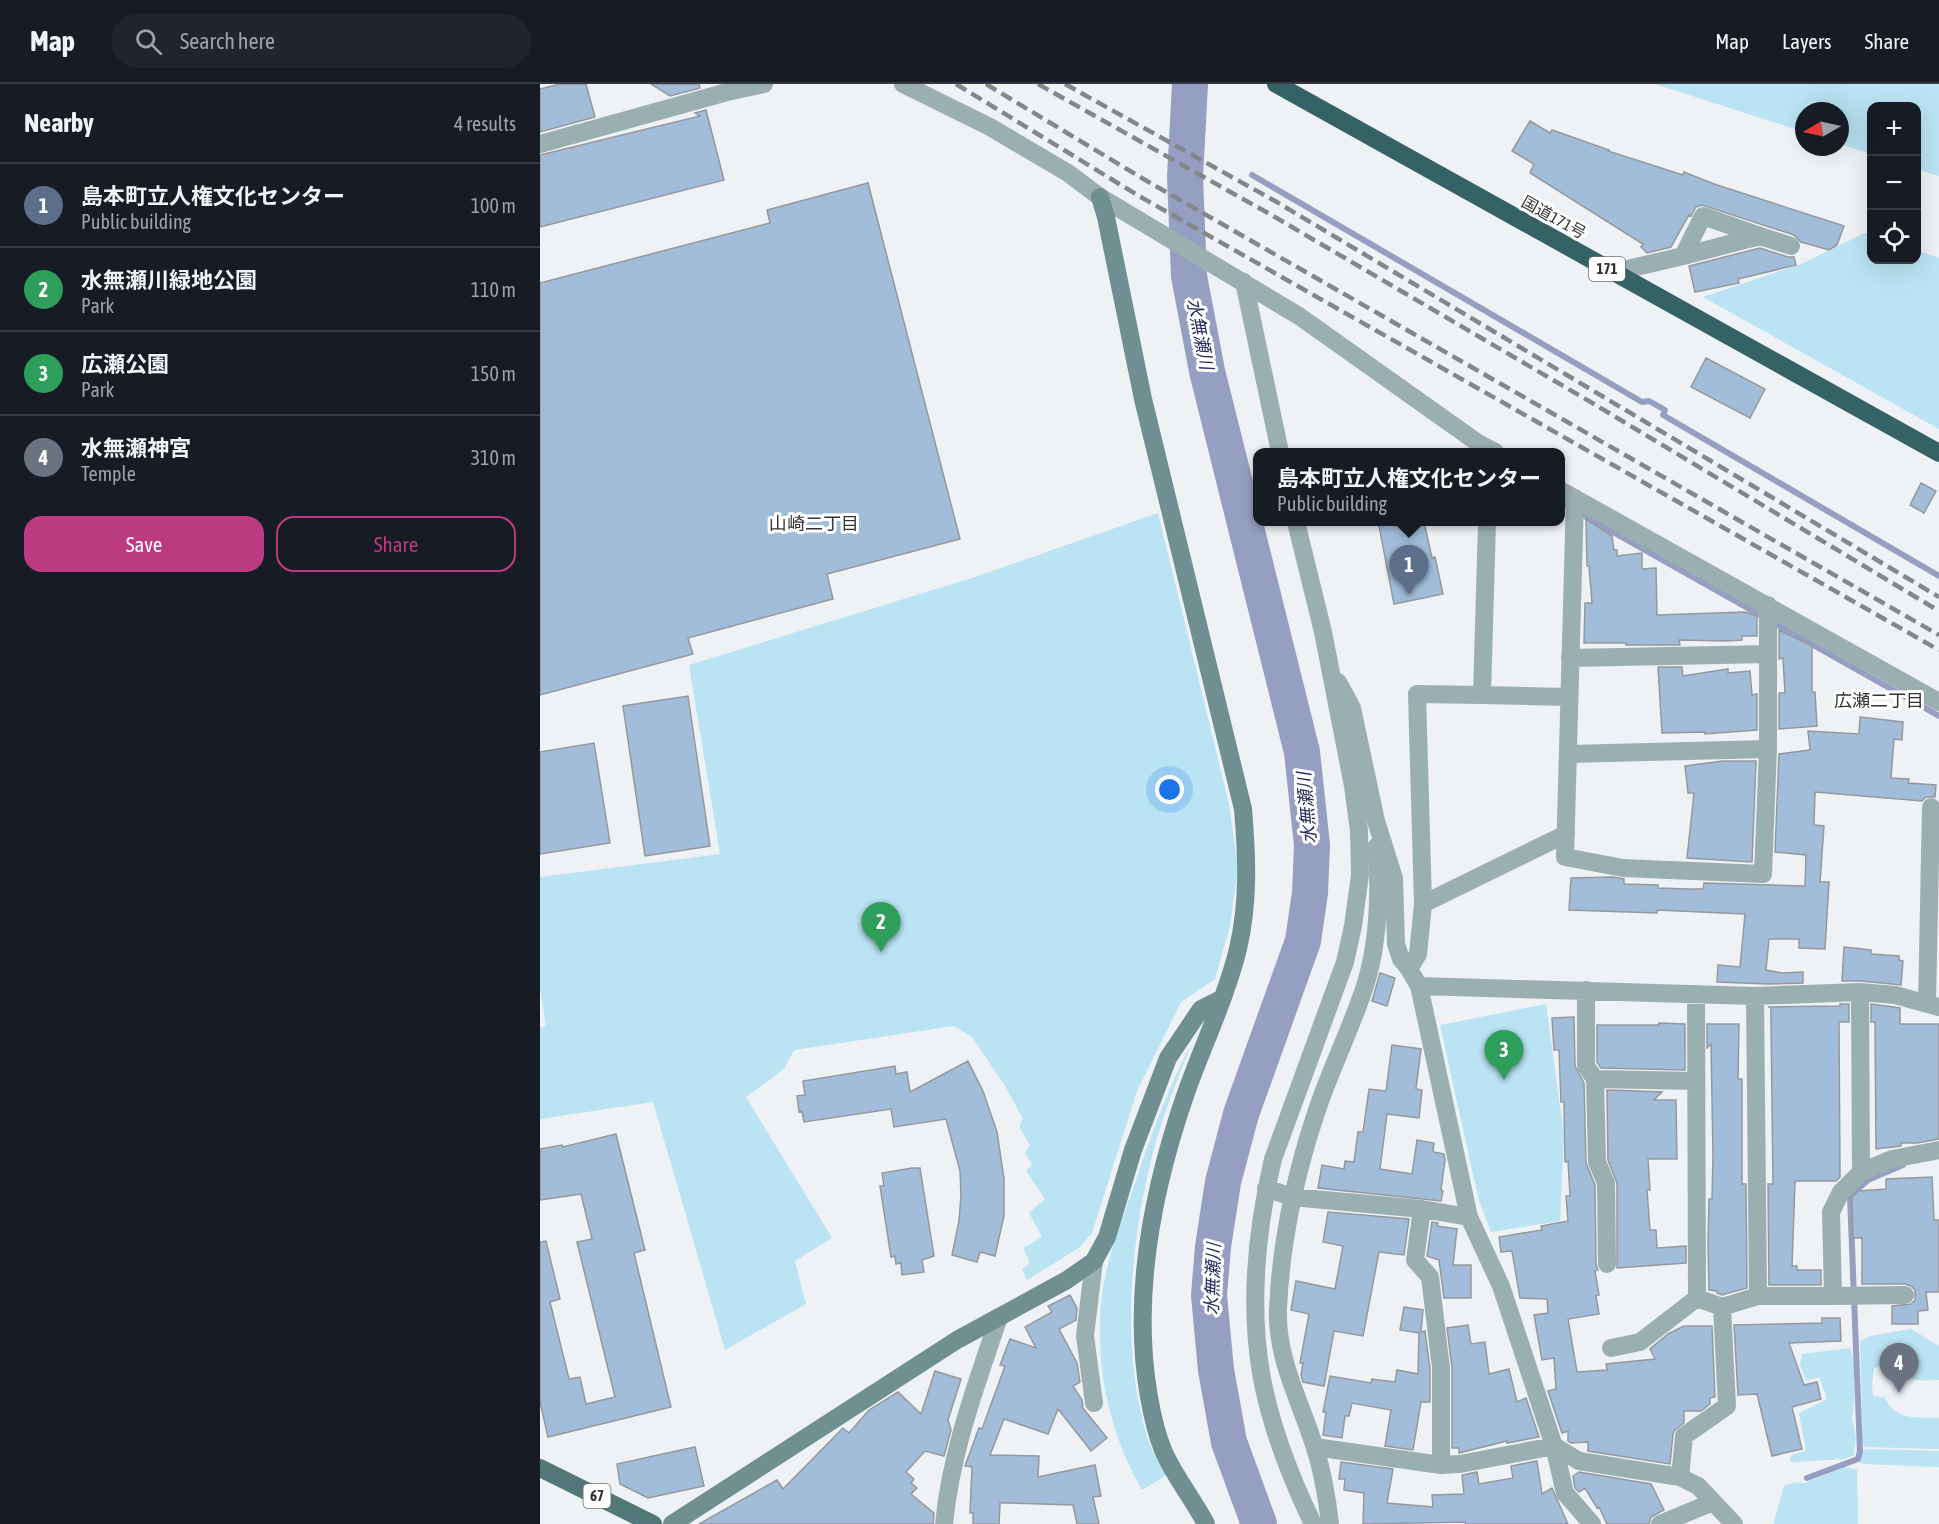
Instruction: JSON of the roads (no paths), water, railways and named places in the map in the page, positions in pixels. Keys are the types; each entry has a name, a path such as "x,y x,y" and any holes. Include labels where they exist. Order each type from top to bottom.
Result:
{"highway":[{"name":"国道171号","path":"1276,84 1939,453"}],"main road":[{"name":"67","path":"540,1468 653,1524"}],"street":[{"path":"540,144 727,92 764,84"},
{"path":"903,84 1019,144 1068,173 1100,198 1299,316 1475,448"},
{"path":"1100,198 1106,217 1143,399 1243,809 1247,856 1246,896 1238,948 1186,1092 1159,1181 1146,1261 1142,1335 1149,1395 1163,1449 1206,1524"},
{"path":"1683,256 1703,216 1791,246"},
{"path":"1615,273 1760,236"},
{"path":"1244,282 1279,448"},
{"path":"1768,615 1768,749 1763,874 1623,868 1565,857 1571,502 1768,615 1939,702"},
{"path":"1297,526 1323,632 1353,786 1359,831 1360,875 1345,962 1273,1159 1266,1188 1258,1250 1255,1292 1256,1332 1261,1373 1282,1454 1312,1524"},
{"path":"1482,695 1487,526"},
{"path":"1570,658 1768,654"},
{"path":"1329,665 1352,708 1376,821 1394,878 1396,944 1401,959 1419,986 1469,1217 1501,1287 1554,1446 1565,1493 1592,1524"},
{"path":"1409,969 1418,954 1423,904 1417,694 1569,697"},
{"path":"1568,754 1768,749"},
{"path":"1419,986 1755,996 1860,992 1895,995 1933,1005 1930,807"},
{"path":"1330,1524 1325,1484 1315,1447 1288,1374 1280,1342 1278,1324 1280,1281 1292,1197 1317,1110 1366,984 1374,943 1379,884 1376,821"},
{"path":"1423,904 1566,834"},
{"path":"1586,990 1586,1066 1595,1079 1597,1162 1606,1183 1607,1264"},
{"path":"1860,992 1861,1172"},
{"path":"1696,994 1697,1298"},
{"path":"1755,996 1758,1296"},
{"path":"1094,1403 1086,1336 1094,1261 1107,1237 1133,1150 1168,1058 1201,1009 1221,999"},
{"path":"1595,1079 1696,1081"},
{"path":"1833,1296 1831,1212 1841,1192 1861,1172 1892,1159 1939,1150"},
{"path":"1266,1188 1292,1197 1422,1209 1469,1217"},
{"path":"1422,1209 1415,1260 1430,1277 1442,1368 1441,1465"},
{"path":"672,1524 957,1340 1067,1280 1094,1261"},
{"path":"1697,1298 1722,1307 1758,1296 1905,1295"},
{"path":"1611,1348 1640,1342 1697,1298"},
{"path":"1680,1477 1684,1436 1727,1406 1722,1307"},
{"path":"944,1524 947,1492 959,1434 999,1317"},
{"path":"1315,1447 1441,1465 1460,1464 1554,1446 1579,1461 1680,1477 1698,1486 1734,1524"},
{"path":"1660,1524 1713,1502"}],"waterway":[{"name":"水無瀬川","path":"1190,84 1185,177 1189,276 1207,371 1302,752 1312,845 1310,893 1303,941 1241,1114 1223,1182 1213,1247 1209,1295 1216,1370 1229,1442 1259,1524"},
{"path":"1252,175 1642,402 1649,401 1665,410 1663,415 1939,576"},
{"path":"1565,505 1939,716"},
{"path":"1807,1478 1858,1459 1860,1451 1850,1196 1868,1180 1903,1165"}],"railway":[{"path":"956,84 1139,196 1939,650"},
{"path":"986,84 1140,177 1939,635"},
{"path":"1038,84 1268,213 1594,404 1939,611"},
{"path":"1065,84 1275,201 1939,597"}],"place":[{"name":"島本町立人権文化センター","path":"1409,595"},
{"name":"水無瀬川緑地公園","path":"881,952"},
{"name":"広瀬公園","path":"1504,1080"},
{"name":"水無瀬神宮","path":"1899,1393"}],"district":[{"name":"山崎二丁目","path":"814,524"},
{"name":"広瀬二丁目","path":"1879,701"}]}
